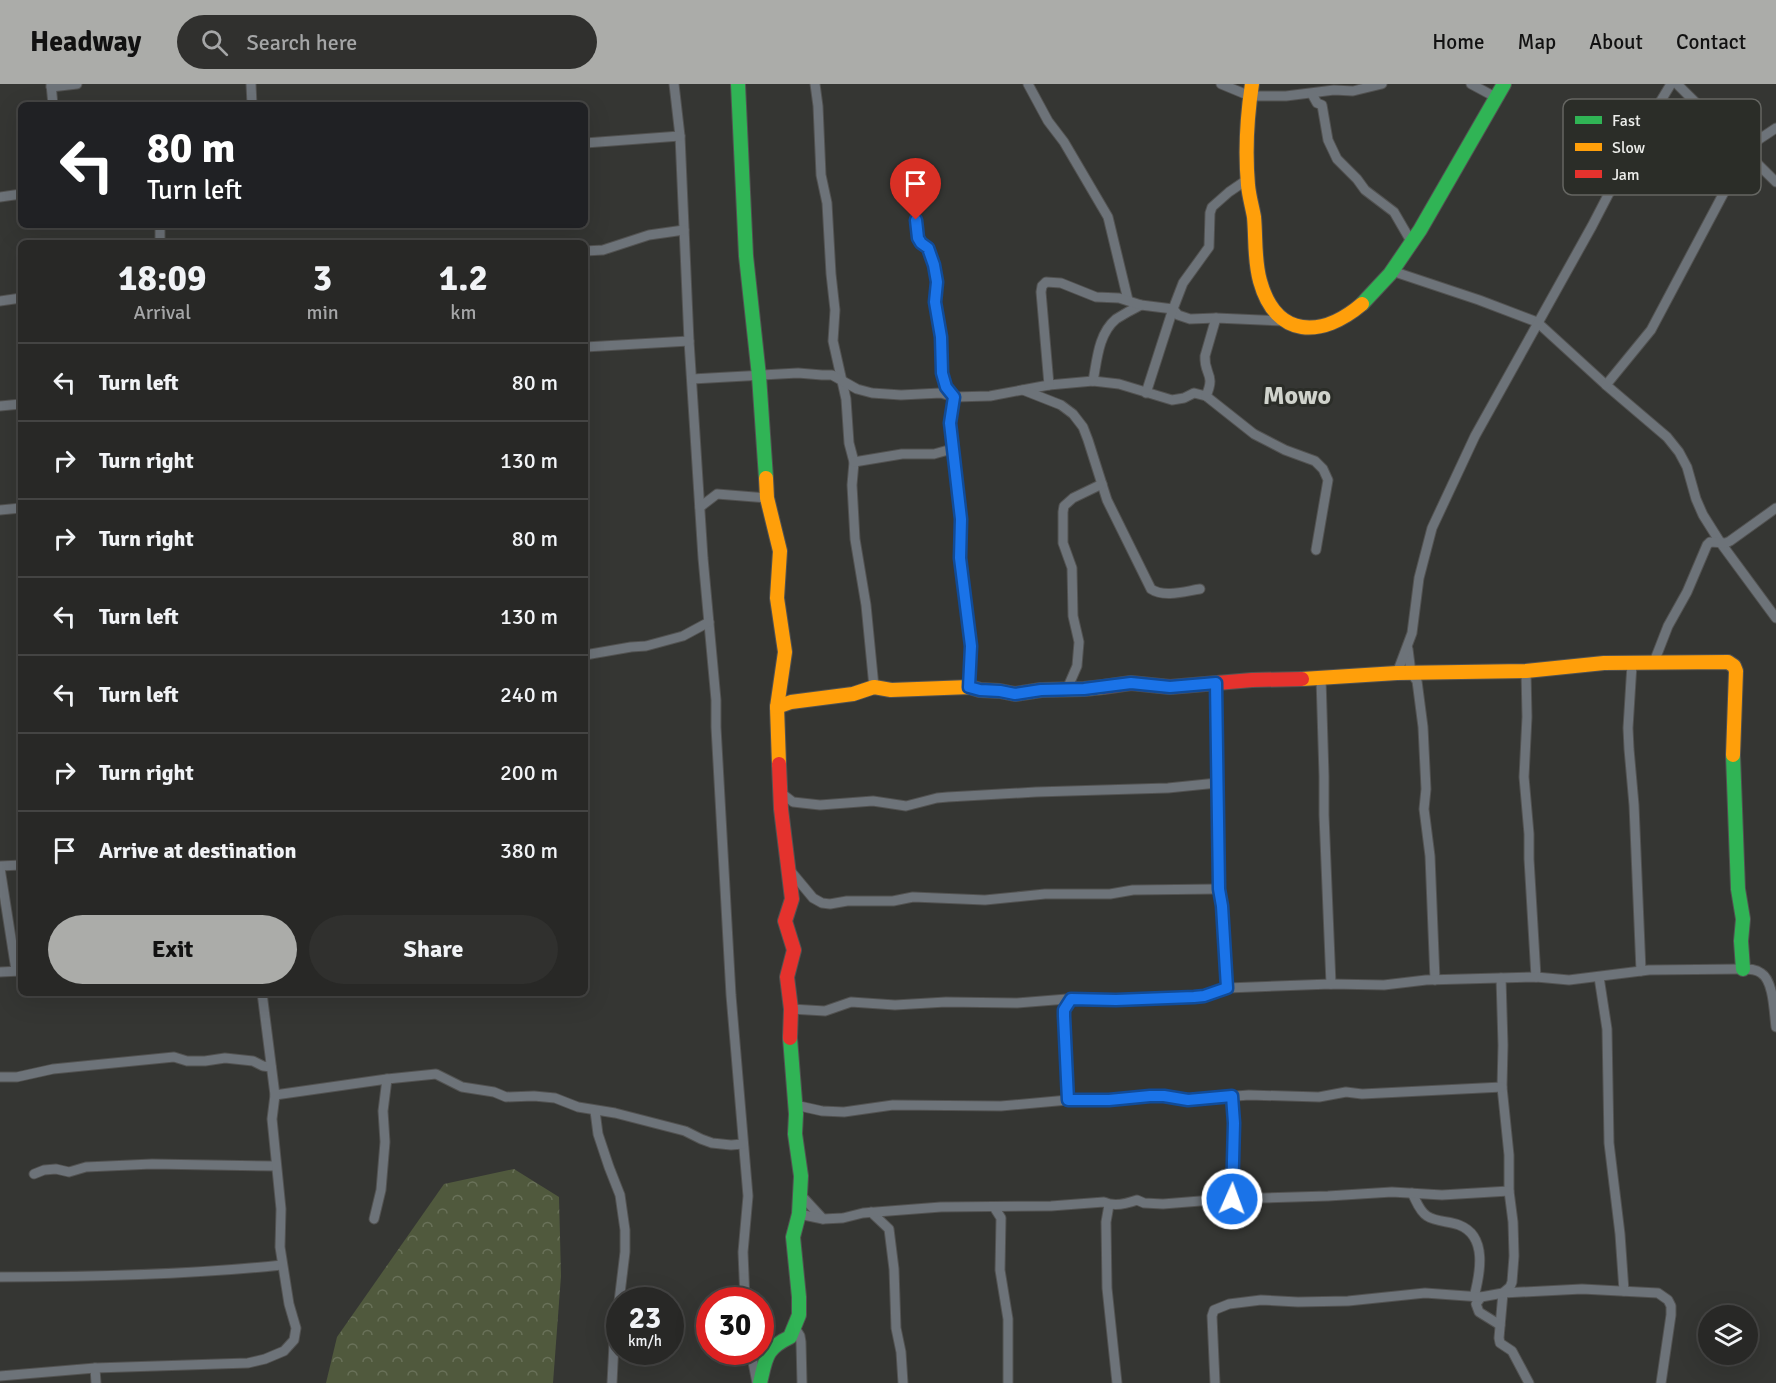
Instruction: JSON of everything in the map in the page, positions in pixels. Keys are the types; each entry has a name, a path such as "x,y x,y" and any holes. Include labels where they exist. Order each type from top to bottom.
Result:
{"street":[{"path":"53,102 51,85 77,84"},
{"path":"251,84 252,102"},
{"path":"674,84 680,136 689,341 700,507 716,700 730,984 748,1196 743,1252 744,1287"},
{"path":"738,84 746,256 759,376 767,498 780,550 777,598 785,652 780,792 787,805 788,867 792,899 786,921 794,950 787,977 791,1009 791,1071 795,1105 795,1134 801,1176 800,1214 793,1237 799,1315 790,1336 777,1343 767,1354 758,1376"},
{"path":"815,84 821,175 827,203 831,274 836,310 834,341 846,399 849,443 854,462 852,484 855,539 866,606 874,687"},
{"path":"1028,84 1048,121 1064,142 1108,217 1128,300"},
{"path":"1221,84 1286,96 1334,90 1353,91 1382,84"},
{"path":"1471,84 1497,98"},
{"path":"1049,385 1041,292 1046,282 1061,283 1096,297 1119,298 1141,305 1173,309 1178,315 1190,319 1284,321 1300,328 1315,329 1332,324 1346,316 1369,298 1412,243 1450,183 1504,84"},
{"path":"1662,99 1671,84"},
{"path":"1677,84 1692,99"},
{"path":"1251,90 1248,179 1254,217 1255,249 1262,290 1273,309 1284,321"},
{"path":"1312,94 1317,103 1322,105 1328,140 1337,159 1358,179 1365,190 1394,212 1412,243"},
{"path":"1761,138 1776,128"},
{"path":"588,143 680,136"},
{"path":"1761,166 1776,182"},
{"path":"1146,393 1183,283 1209,247 1212,207 1248,179"},
{"path":"0,197 18,194"},
{"path":"1397,673 1412,633 1419,578 1432,528 1475,436 1608,195"},
{"path":"1606,385 1635,352 1654,325 1723,195"},
{"path":"916,220 918,238 928,248 934,265 942,373 946,387 954,397 950,423 961,519 960,558 971,646 969,687"},
{"path":"588,251 603,250 650,235 684,230"},
{"path":"1392,271 1538,322 1667,438 1679,452 1687,467 1703,515 1776,618"},
{"path":"0,301 18,298"},
{"path":"1093,381 1099,348 1109,327 1116,320 1141,305"},
{"path":"1206,396 1211,384 1204,363 1216,318"},
{"path":"588,347 689,341"},
{"path":"692,379 798,373 832,375 856,389 872,393 901,395 940,393 954,397 990,396 1049,385 1093,381 1119,384 1172,399 1184,398 1194,393 1206,396 1254,434 1285,450 1315,461 1323,469 1328,480 1316,549"},
{"path":"1023,390 1061,405 1073,414 1083,427 1107,500 1151,589 1163,594 1200,589"},
{"path":"0,406 18,404"},
{"path":"854,462 896,455 934,454 952,449"},
{"path":"1067,689 1075,675 1079,642 1072,616 1072,568 1064,549 1063,512 1064,507 1073,498 1102,484"},
{"path":"700,507 717,494 767,498"},
{"path":"0,510 18,507"},
{"path":"1654,662 1668,626 1687,592 1707,545 1710,542 1730,541 1776,508"},
{"path":"588,654 646,646 683,636 709,622"},
{"path":"1407,647 1411,673 1417,681 1423,727 1426,789 1424,809 1430,867 1436,980"},
{"path":"782,701 842,696 874,687 891,690 969,687 1015,694 1131,683 1170,687 1252,680 1397,673 1526,670 1604,663 1728,662 1734,666 1736,671 1732,761 1738,889 1743,919 1741,941 1743,969"},
{"path":"1632,664 1628,728 1634,805 1641,971"},
{"path":"1526,670 1527,717 1524,777 1530,834 1529,859 1536,977"},
{"path":"1075,675 1084,689"},
{"path":"1321,678 1325,875 1329,912 1331,984"},
{"path":"1216,683 1219,889 1227,988"},
{"path":"787,805 873,801 906,806 948,797 1168,788 1217,783"},
{"path":"0,972 18,970 0,867 18,865"},
{"path":"788,867 813,898 830,904 847,901 893,901 913,897 985,900 1045,894 1110,894 1133,890 1219,889"},
{"path":"791,1009 825,1011 851,1002 895,1005 1194,997 1227,988 1331,984 1384,985 1436,980 1536,977 1569,980 1641,971 1743,969 1755,970 1768,980 1776,1027"},
{"path":"1599,977 1607,1029 1609,1143 1624,1291"},
{"path":"1501,978 1502,1087 1509,1155 1514,1256 1512,1282 1503,1293 1499,1338 1500,1342 1512,1351 1527,1382"},
{"path":"0,1376 95,1368 248,1363 284,1351 294,1340 296,1328 280,1247 280,1209 272,1119 274,1095 262,996"},
{"path":"1068,1100 1064,1010 1071,999"},
{"path":"0,1077 17,1077 53,1069 164,1057 187,1061 225,1058 253,1061 271,1067"},
{"path":"274,1095 436,1074 462,1087 494,1092 506,1097 550,1097 595,1111 615,1113 685,1131 712,1143 743,1144"},
{"path":"374,1219 381,1190 385,1142 383,1111 387,1079"},
{"path":"795,1105 822,1111 844,1112 893,1105 1001,1106 1150,1096 1188,1100 1232,1096 1319,1096 1346,1092 1362,1094 1502,1087"},
{"path":"1232,1096 1234,1123 1232,1199"},
{"path":"595,1111 601,1142 620,1195 625,1230 625,1252 614,1343 612,1383"},
{"path":"34,1174 44,1170 56,1169 69,1172 86,1167 152,1164 276,1166"},
{"path":"800,1214 823,1219 843,1218 871,1212 941,1207 1010,1207 1104,1202 1109,1205 1125,1204 1137,1200 1144,1203 1163,1204 1392,1192 1442,1195 1509,1191"},
{"path":"1412,1192 1420,1210 1427,1217 1457,1224 1473,1234 1478,1244 1480,1259 1476,1304 1479,1312 1500,1325"},
{"path":"800,1194 823,1219"},
{"path":"1109,1205 1106,1222 1107,1288 1117,1383"},
{"path":"994,1207 1001,1218 1000,1270 1008,1320 1008,1383"},
{"path":"1001,1218 1010,1207"},
{"path":"889,1229 908,1210"},
{"path":"871,1212 889,1229 894,1269 896,1328 901,1352 903,1383"},
{"path":"0,1278 96,1277 282,1265"},
{"path":"1215,1383 1212,1316 1214,1310 1221,1306 1261,1300 1348,1301 1425,1293 1478,1297 1503,1293 1582,1289 1658,1293 1668,1300 1671,1306 1661,1383"},
{"path":"795,1328 801,1342 802,1383"},
{"path":"95,1368 96,1383"}],"green space":[{"path":"514,1169 559,1197 561,1276 553,1383 326,1383 337,1337 444,1184"}],"traffic: fast":[{"path":"738,84 746,256 759,376 766,478"},
{"path":"1362,304 1390,274 1420,230 1504,84"},
{"path":"1733,755 1738,889 1743,919 1741,941 1743,969"},
{"path":"760,1383 768,1355 771,1350 790,1337 799,1315 793,1237 799,1214 801,1176 795,1134 796,1114 790,1038"}],"traffic: slow":[{"path":"1252,84 1247,134 1248,185 1254,217 1258,273 1267,300 1277,314 1289,323 1302,327 1316,327 1331,323 1362,304"},
{"path":"766,478 767,498 780,551 777,598 785,652 777,707 779,764"},
{"path":"1302,679 1397,673 1526,671 1604,663 1728,662 1734,666 1736,671 1733,755"},
{"path":"777,707 791,702 853,694 874,687 891,690 970,687 1015,694 1041,690 1103,687"}],"traffic: jam":[{"path":"1103,687 1131,683 1170,687 1252,680 1302,679"},
{"path":"779,764 781,809 792,899 785,921 794,950 787,977 791,1009 790,1038"}],"district":[{"name":"Mowo","path":"1297,396"}],"route":[{"path":"916,220 918,238 928,248 934,265 937,282 935,307 941,337 942,373 946,387 954,397 950,423 961,519 960,558 972,655 969,687 1023,694 1041,690 1084,689 1131,683 1170,687 1216,683 1219,889 1227,988 1194,997 1071,999 1064,1010 1064,1016 1068,1100 1164,1096 1188,1100 1232,1096 1234,1123 1232,1199"}]}
